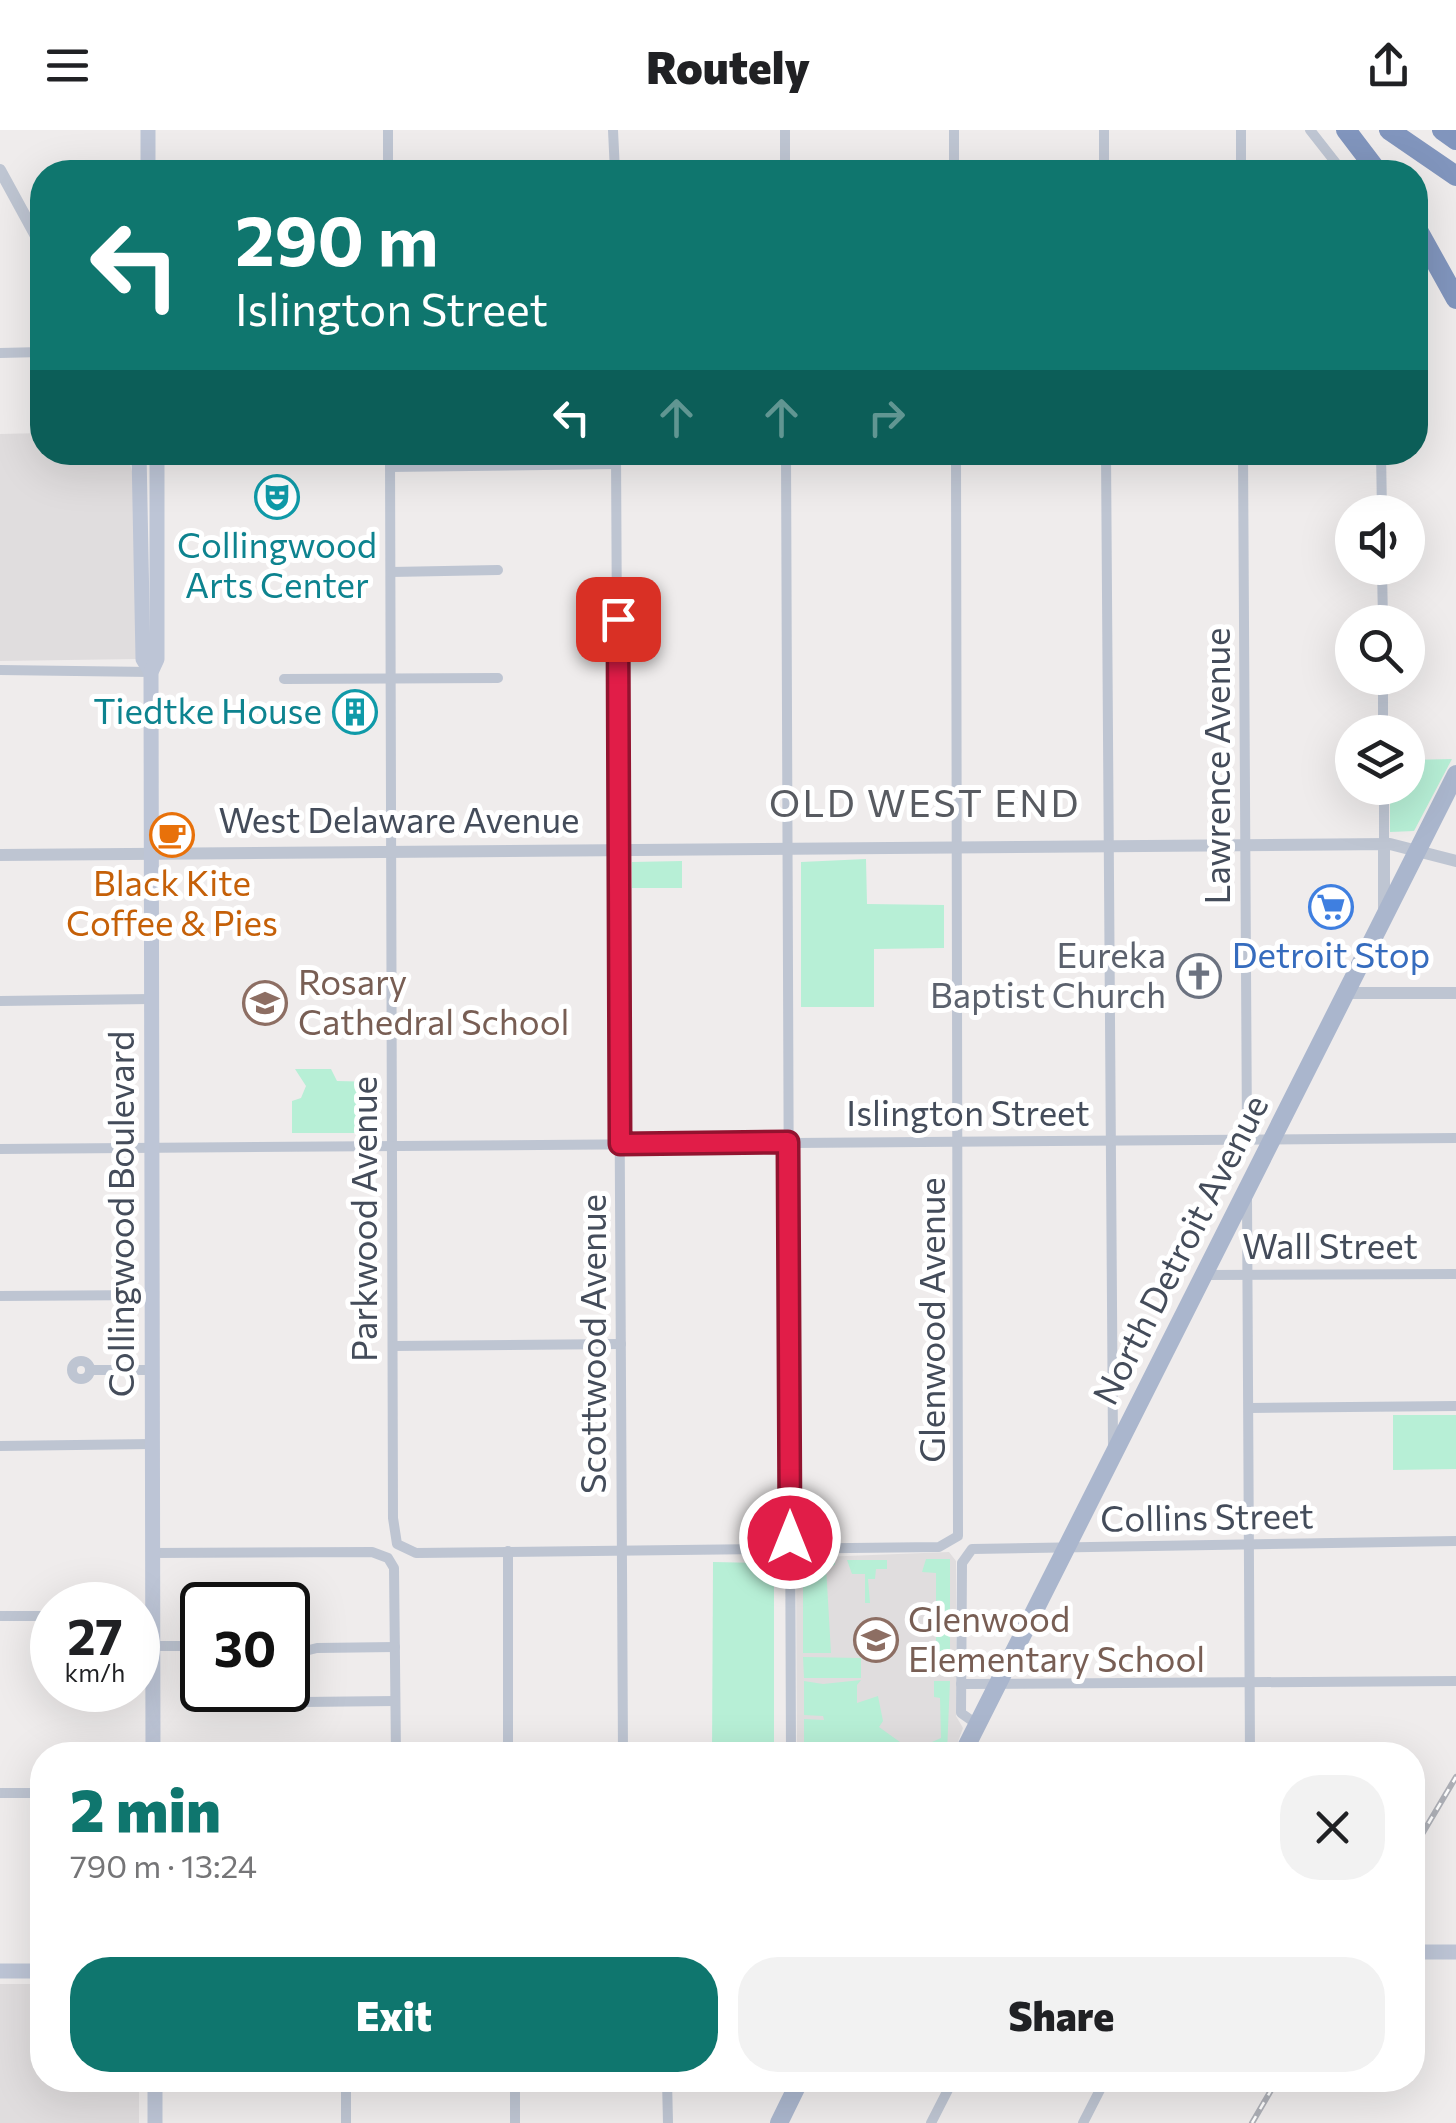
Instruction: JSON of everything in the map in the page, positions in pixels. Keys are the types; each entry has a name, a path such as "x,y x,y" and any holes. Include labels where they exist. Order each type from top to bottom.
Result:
{"highway":[{"path":"1346,130 1369,160"},
{"path":"1389,130 1456,176"},
{"path":"1442,130 1456,140"},
{"path":"1428,248 1456,298"}],"main road":[{"path":"148,130 148,160"},
{"name":"Collingwood Boulevard","path":"139,465 157,659 151,672 152,1554 149,1582"},
{"name":"Collingwood Boulevard","path":"149,574 156,465"},
{"name":"North Detroit Avenue","path":"969,1742 998,1684 1006,1656 1068,1547 1456,774"},
{"name":"Collingwood Boulevard","path":"154,1712 154,1742"},
{"path":"1425,1952 1456,1952"},
{"path":"0,1971 30,1970"},
{"path":"155,2092 156,2123"},
{"path":"779,2123 794,2092"}],"street":[{"path":"388,130 388,160"},
{"path":"614,130 615,160"},
{"path":"785,130 785,160"},
{"path":"954,130 954,160"},
{"path":"1104,130 1104,160"},
{"path":"1240,130 1241,160"},
{"path":"1310,130 1334,160"},
{"path":"0,170 30,225"},
{"path":"0,353 30,352"},
{"path":"390,466 418,465"},
{"name":"Scottwood Avenue","path":"616,465 623,1742"},
{"path":"786,465 790,1742"},
{"name":"Glenwood Avenue","path":"790,1549 939,1547 952,1543 960,1528 956,465"},
{"path":"1106,465 1114,1456"},
{"name":"Lawrence Avenue","path":"1243,465 1247,1139"},
{"path":"1381,465 1382,495"},
{"name":"Parkwood Avenue","path":"390,466 396,1540 416,1553 508,1551"},
{"path":"391,572 498,570"},
{"path":"0,670 151,672"},
{"path":"284,679 498,678"},
{"path":"1383,924 1384,805"},
{"name":"West Delaware Avenue","path":"0,854 1384,844 1456,861"},
{"path":"1345,993 1456,993"},
{"path":"0,1001 151,999"},
{"name":"Islington Street","path":"0,1149 1456,1138"},
{"path":"1246,1191 1250,1742"},
{"name":"Wall Street","path":"1205,1275 1456,1274"},
{"path":"0,1296 152,1295"},
{"path":"393,1346 621,1344"},
{"path":"90,1370 152,1370"},
{"path":"1249,1408 1456,1406"},
{"path":"0,1446 152,1444"},
{"name":"Collins Street","path":"961,1684 967,1652 962,1557 978,1548 1456,1541"},
{"path":"508,1742 508,1551 790,1549"},
{"path":"152,1554 372,1552 388,1558 394,1568 396,1742"},
{"path":"0,1616 30,1616"},
{"path":"395,1647 304,1652 296,1661 290,1690 295,1699 304,1702 395,1702"},
{"path":"978,1724 961,1713 961,1684 1456,1682"},
{"path":"0,1793 30,1792"},
{"path":"346,2092 346,2123"},
{"path":"514,2092 515,2123"},
{"path":"667,2092 668,2123"},
{"path":"932,2123 947,2092"},
{"path":"1083,2123 1099,2092"}],"shaded area":[{"path":"30,433 30,465 130,465 134,479 136,659 0,661 0,434"},
{"name":"Glenwood Elementary School","path":"949,1552 956,1561 956,1716 963,1728 958,1742 797,1742 796,1558"},
{"path":"0,1984 30,1984 30,2092 139,2092 139,2123 0,2123"}],"green space":[{"path":"1452,759 1414,831 1390,832 1390,805 1425,805 1425,760"},
{"path":"866,859 867,904 944,905 944,948 874,949 874,1007 801,1007 801,862"},
{"path":"682,861 682,888 632,888 632,862"},
{"path":"295,1069 331,1069 337,1081 380,1082 379,1133 292,1133 292,1101 301,1098 306,1086"},
{"path":"1393,1415 1456,1415 1456,1469 1393,1470"},
{"path":"926,1559 950,1559 950,1653 936,1651 936,1573 922,1572"},
{"path":"803,1560 835,1560 835,1565 826,1566 831,1653 803,1653"},
{"path":"847,1560 887,1560 887,1569 876,1569 875,1579 868,1579 870,1603 865,1603 865,1574 852,1574"},
{"path":"713,1562 762,1563 774,1573 774,1742 712,1742"},
{"path":"803,1657 861,1658 861,1678 804,1678"},
{"path":"861,1680 857,1685 857,1703 878,1696 883,1721 879,1727 900,1742 804,1742 804,1719 824,1720 823,1716 804,1715 804,1681 823,1684"},
{"path":"934,1681 950,1681 947,1742 932,1742 941,1738 940,1698 934,1697"}],"railway":[{"path":"1425,1829 1456,1777"},
{"path":"1252,2123 1270,2092"}],"place":[{"name":"Collingwood Arts Center","path":"277,497"},
{"name":"Tiedtke House","path":"355,712"},
{"name":"Black Kite Coffee & Pies","path":"172,835"},
{"name":"Detroit Stop","path":"1331,907"},
{"name":"Eureka Baptist Church","path":"1199,976"},
{"name":"Rosary Cathedral School","path":"265,1003"},
{"name":"Glenwood Elementary School","path":"876,1640"}],"district":[{"name":"OLD WEST END","path":"925,804"}],"route":[{"path":"618,619 620,1144 788,1142 790,1538"}]}
